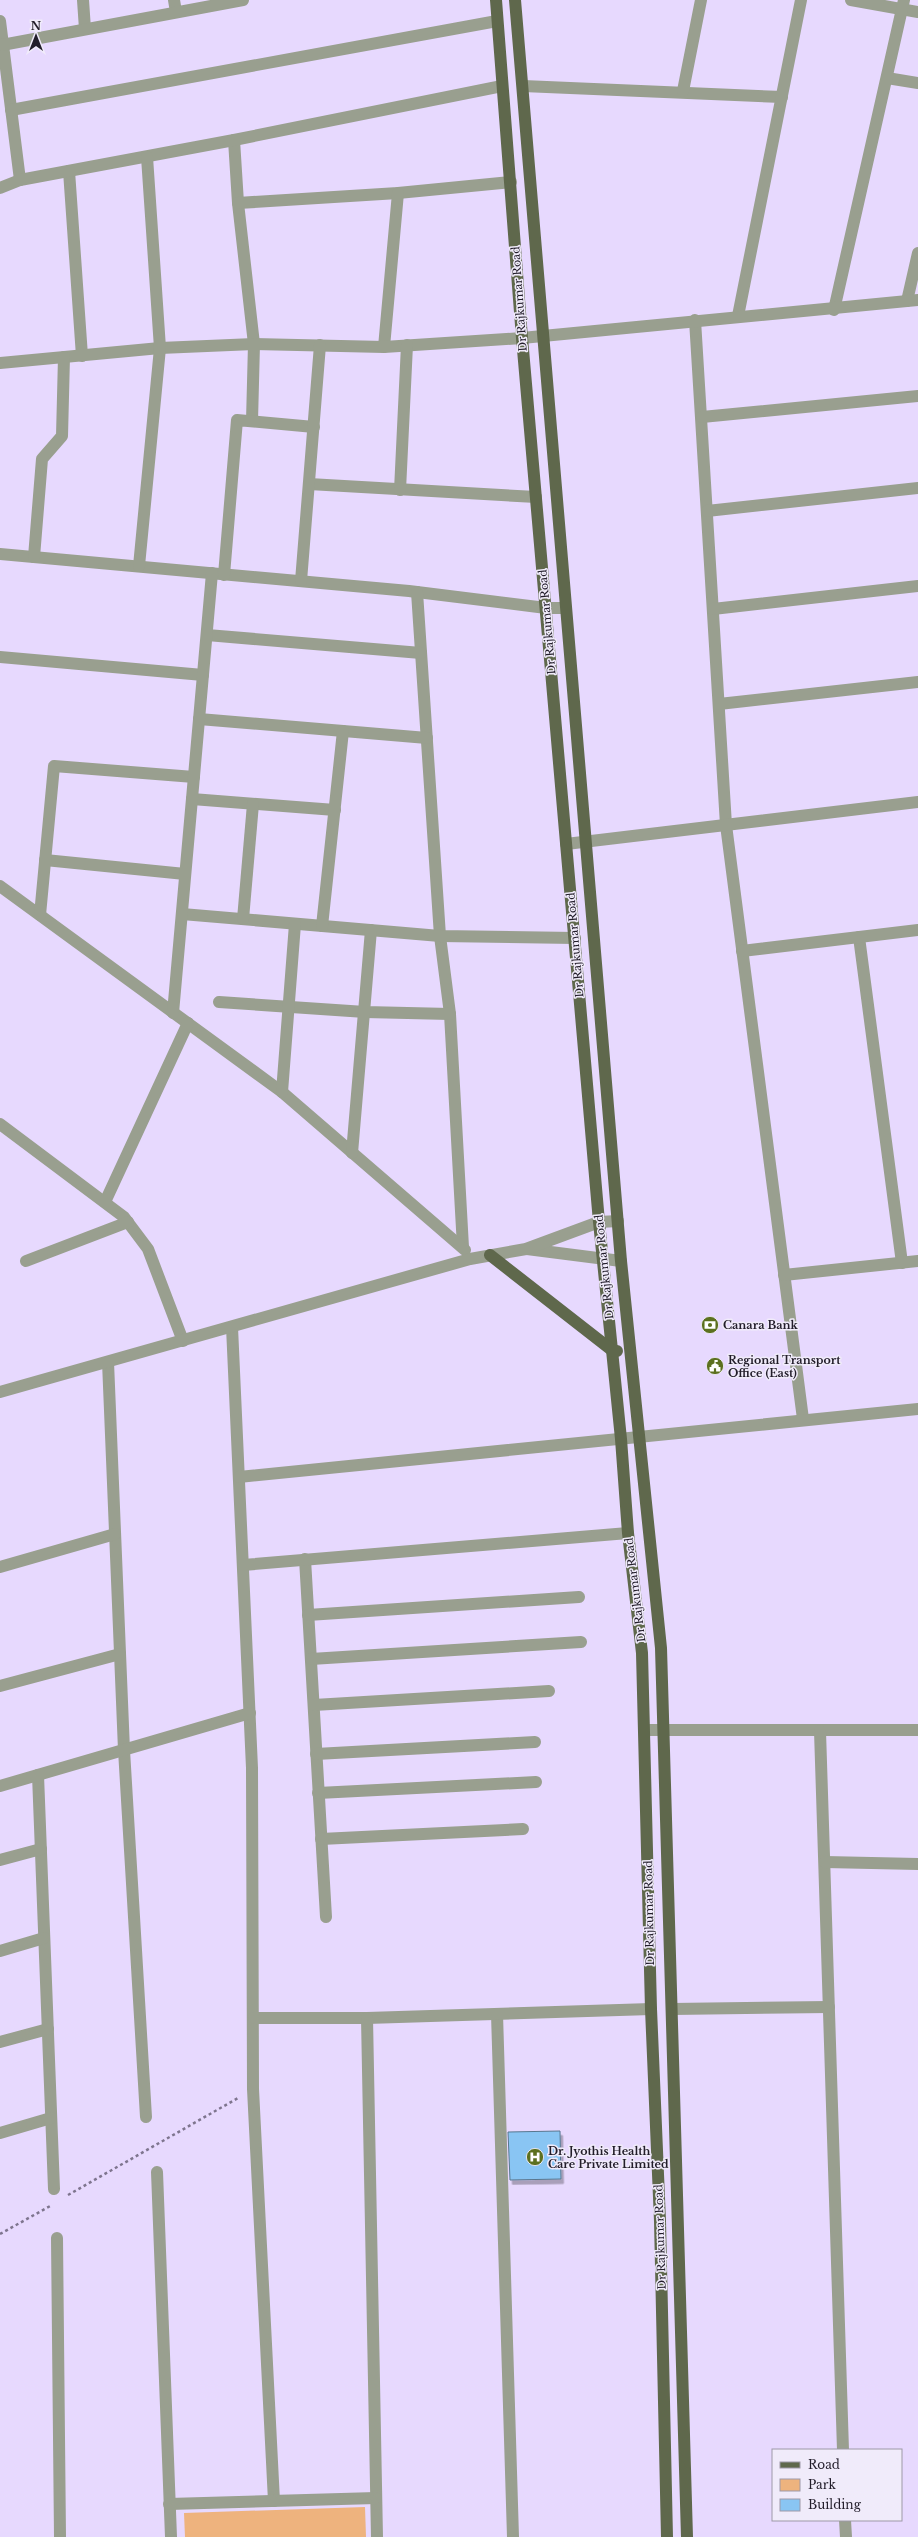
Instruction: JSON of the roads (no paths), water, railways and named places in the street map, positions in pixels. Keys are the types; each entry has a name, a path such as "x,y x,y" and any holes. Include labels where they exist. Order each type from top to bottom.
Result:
{"main road":[{"name":"Dr Rajkumar Road","path":"496,0 522,338 599,1222 622,1439 628,1533 642,1653 651,2009 660,2221 667,2537"},
{"name":"Dr Rajkumar Road","path":"515,0 542,336 618,1221 661,1648 687,2537"},
{"path":"490,1255 613,1351 630,1350"}],"street":[{"path":"82,0 85,29"},
{"path":"174,0 176,12"},
{"path":"2,45 243,0"},
{"path":"682,91 701,0"},
{"path":"738,316 801,0"},
{"path":"851,0 903,5 918,12"},
{"path":"834,310 903,5"},
{"path":"0,21 20,180"},
{"path":"11,110 497,21"},
{"path":"886,78 918,84"},
{"path":"0,188 20,180 147,157 502,86"},
{"path":"523,86 782,96"},
{"path":"234,140 238,203 254,344 252,421"},
{"path":"139,566 160,348 147,157"},
{"path":"69,171 82,356"},
{"path":"238,203 398,193 511,182"},
{"path":"384,347 398,193"},
{"path":"0,363 160,348 254,344 384,347 522,338 695,320 834,310 913,301 918,253"},
{"path":"695,320 726,825 803,1420"},
{"path":"301,581 320,345"},
{"path":"400,490 407,345"},
{"path":"34,557 42,459 62,436 64,358"},
{"path":"702,417 918,396"},
{"path":"224,575 237,420 314,427"},
{"path":"309,484 536,497"},
{"path":"707,510 918,488"},
{"path":"0,554 417,592 546,608 565,608"},
{"path":"173,1012 212,573"},
{"path":"713,609 918,586"},
{"path":"417,592 440,936 450,1014 463,1247"},
{"path":"206,635 421,653"},
{"path":"0,657 203,675"},
{"path":"719,704 918,682"},
{"path":"199,719 427,738"},
{"path":"322,926 343,731"},
{"path":"40,915 54,766 194,777"},
{"path":"192,799 335,810"},
{"path":"566,844 918,802"},
{"path":"243,919 253,804"},
{"path":"45,860 185,874"},
{"path":"0,886 282,1092 463,1247 470,1259"},
{"path":"182,914 440,936 575,938"},
{"path":"282,1092 290,1008 295,924"},
{"path":"352,1153 371,930"},
{"path":"742,951 918,930"},
{"path":"860,937 902,1263"},
{"path":"219,1002 365,1012 450,1014"},
{"path":"105,1202 188,1023"},
{"path":"0,1124 105,1202 128,1222 148,1250 183,1341"},
{"path":"0,1392 470,1259 526,1249 599,1222 618,1221"},
{"path":"26,1261 128,1222"},
{"path":"526,1249 604,1260 622,1261"},
{"path":"784,1275 918,1261"},
{"path":"232,1327 252,1768 254,2018 253,2089 274,2501"},
{"path":"108,1362 124,1750 146,2116"},
{"path":"239,1477 918,1408"},
{"path":"243,1565 628,1533"},
{"path":"0,1567 115,1534"},
{"path":"305,1559 326,1917"},
{"path":"308,1615 579,1597"},
{"path":"311,1659 581,1642"},
{"path":"0,1686 120,1654"},
{"path":"314,1705 549,1691"},
{"path":"0,1786 250,1713"},
{"path":"645,1730 918,1730"},
{"path":"820,1731 843,2449"},
{"path":"316,1754 535,1742"},
{"path":"38,1775 54,2189"},
{"path":"318,1793 536,1782"},
{"path":"321,1839 523,1829"},
{"path":"0,1860 41,1849"},
{"path":"824,1862 918,1864"},
{"path":"0,1951 44,1938"},
{"path":"672,2009 829,2007"},
{"path":"254,2018 367,2018 651,2009"},
{"path":"497,2014 513,2537"},
{"path":"367,2018 377,2537"},
{"path":"0,2042 48,2029"},
{"path":"0,2133 51,2118"},
{"path":"157,2172 171,2537"},
{"path":"57,2238 60,2537"},
{"path":"169,2504 376,2498"},
{"path":"845,2521 846,2537"}],"place":[{"name":"Canara Bank","path":"710,1325"},
{"name":"Regional Transport Office (East)","path":"715,1366"},
{"name":"Dr. Jyothis Health Care Private Limited","path":"535,2157"}]}
